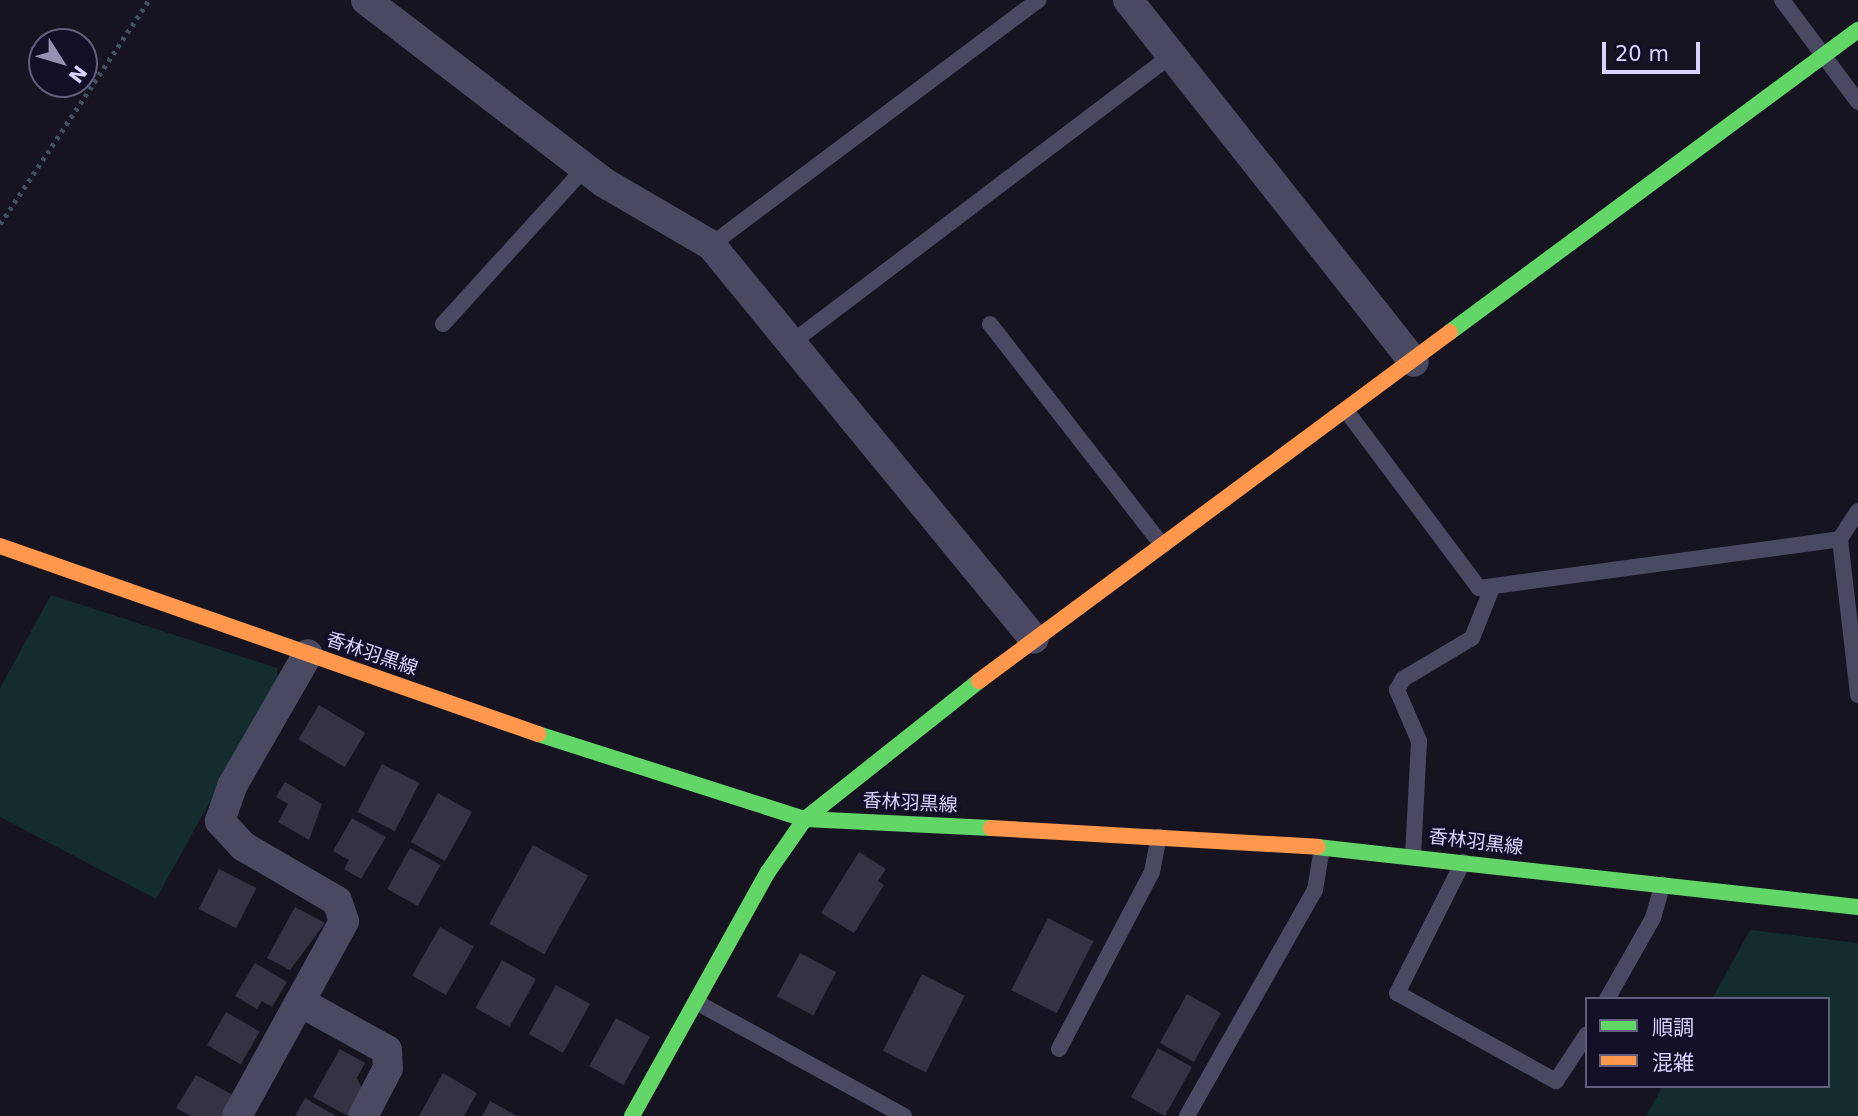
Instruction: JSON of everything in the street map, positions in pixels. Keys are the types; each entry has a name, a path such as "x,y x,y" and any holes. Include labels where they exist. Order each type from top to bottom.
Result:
{"main road":[{"path":"632,1116 694,1000 805,819 1034,639 1348,413 1858,30"},
{"name":"香林羽黒線","path":"0,546 308,654 805,819 1322,847 1858,907"}],"street":[{"path":"366,0 585,168 711,245 1034,639"},
{"path":"1128,0 1414,362"},
{"path":"237,1116 344,921 343,907 243,846 220,821 232,786 308,654"},
{"path":"300,1002 387,1050 388,1068 363,1116"}],"lane":[{"path":"711,245 1040,0"},
{"path":"1782,0 1858,102"},
{"path":"791,343 1172,55"},
{"path":"443,324 585,168"},
{"path":"990,324 1163,546"},
{"path":"1348,413 1466,578 1492,587 1840,538"},
{"path":"1858,511 1840,538 1858,695"},
{"path":"1413,856 1419,741 1397,690 1403,679 1472,638 1492,587"},
{"path":"1059,1049 1152,872 1160,838"},
{"path":"1187,1116 1315,890 1322,847"},
{"path":"1464,862 1397,993 1556,1081 1585,1037"},
{"path":"1608,997 1653,918 1663,884"},
{"path":"694,1000 904,1116"}],"path":[{"path":"0,224 149,0"}],"green space":[{"path":"51,595 277,668 278,679 156,899 0,817 0,688"},
{"path":"1750,930 1858,943 1858,1116 1646,1116 1662,1088 1830,1088 1830,997 1713,997"}],"building":[{"path":"319,705 365,733 345,767 298,739"},
{"path":"382,764 419,783 395,831 357,812"},
{"path":"285,782 322,804 309,840 278,822 288,804 276,797"},
{"path":"438,793 472,812 445,861 411,842"},
{"path":"352,818 386,837 361,879 344,869 349,860 333,851"},
{"path":"533,845 588,876 544,954 489,924"},
{"path":"410,848 441,865 418,906 387,889"},
{"path":"859,852 886,869 878,881 884,885 854,933 821,913"},
{"path":"219,869 256,888 236,928 199,909"},
{"path":"295,907 325,923 290,970 267,958"},
{"path":"1048,918 1093,941 1057,1013 1011,990"},
{"path":"440,927 474,946 446,995 412,975"},
{"path":"800,953 836,972 813,1016 777,996"},
{"path":"502,960 536,979 509,1027 475,1008"},
{"path":"255,963 287,982 272,1007 262,1001 257,1009 235,996"},
{"path":"922,974 965,996 926,1072 883,1051"},
{"path":"556,985 590,1004 563,1053 529,1034"},
{"path":"1187,994 1221,1013 1194,1062 1160,1043"},
{"path":"226,1012 260,1032 241,1064 207,1045"},
{"path":"616,1018 650,1037 623,1085 589,1066"},
{"path":"1158,1048 1192,1067 1165,1116 1131,1097"},
{"path":"340,1049 365,1063 357,1078 363,1090 348,1116 313,1097"},
{"path":"443,1073 477,1093 464,1116 419,1116"},
{"path":"196,1075 233,1095 221,1116 191,1116 176,1108"},
{"path":"305,1098 336,1116 295,1116"},
{"path":"490,1101 517,1116 482,1116"}],"traffic: fast":[{"path":"1450,332 1858,30"},
{"path":"632,1116 768,872 805,819 979,681"},
{"path":"538,734 805,819 991,828"},
{"path":"1317,847 1858,907"}],"traffic: slow":[{"path":"979,681 1450,332"},
{"path":"0,546 538,734"},
{"path":"991,828 1317,847"}]}
